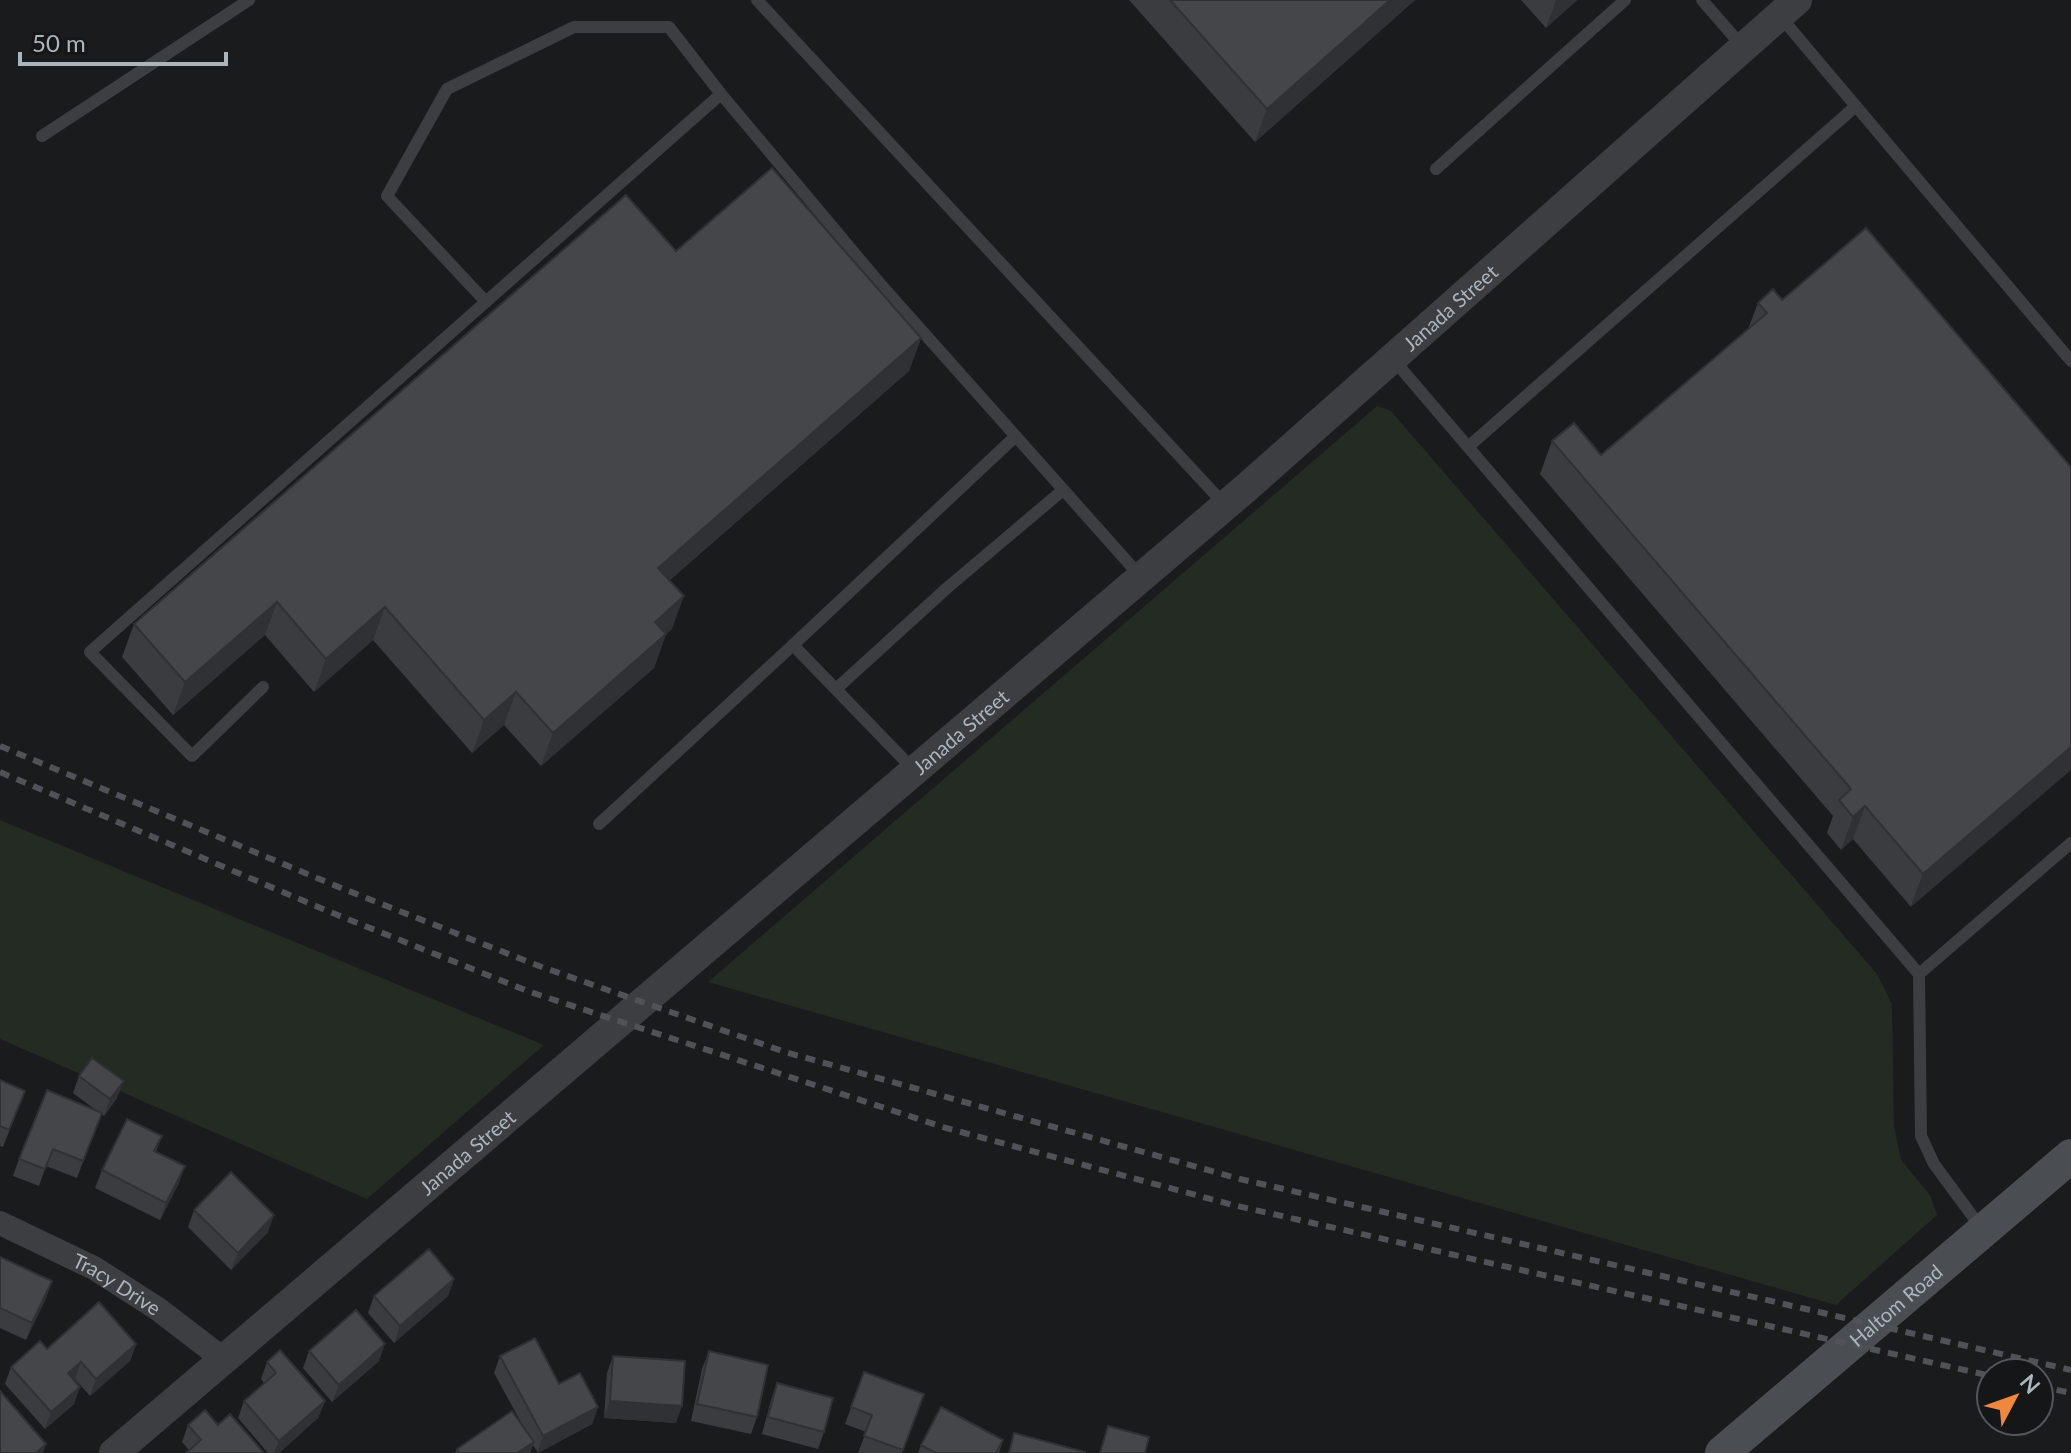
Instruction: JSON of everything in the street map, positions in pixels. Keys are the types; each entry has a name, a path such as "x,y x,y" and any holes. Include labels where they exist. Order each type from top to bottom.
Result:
{"main road":[{"name":"Haltom Road","path":"1722,1453 2071,1156"}],"street":[{"name":"Janada Street","path":"114,1453 1225,505 1788,8"},
{"name":"Tracy Drive","path":"0,1223 94,1268 158,1309 223,1359"}],"lane":[{"path":"42,136 249,0"},
{"path":"757,0 1225,505"},
{"path":"1436,169 1625,0"},
{"path":"1702,0 1743,47"},
{"path":"1788,8 1856,106 2071,361"},
{"path":"486,302 387,196 447,89 574,27 669,27 882,286 1141,577"},
{"path":"263,687 192,756 90,652 721,94"},
{"path":"1468,447 1856,106"},
{"path":"1392,358 1919,974 1921,1136 1934,1164 1983,1230"},
{"path":"599,824 1016,436"},
{"path":"836,689 947,588 1063,490"},
{"path":"793,645 914,770"},
{"path":"1919,974 2071,843"}],"shaded area":[{"path":"1377,406 1391,411 1877,974 1892,1004 1894,1126 1901,1160 1930,1195 1937,1215 1836,1305 708,982"},
{"path":"0,820 544,1045 367,1199 0,1039"}],"building":[{"path":"1170,0 1390,0 1267,109"},
{"path":"772,168 921,338 658,568 684,596 655,622 666,634 553,733 516,692 484,720 385,607 326,659 277,602 185,682 134,624 626,195 676,251"},
{"path":"1866,228 2071,467 2071,747 1923,874 1865,806 1853,817 1839,800 1851,789 1552,441 1574,423 1601,455 1767,313 1758,303 1773,289 1782,300"},
{"path":"92,1058 124,1081 110,1099 79,1076"},
{"path":"0,1080 25,1091 9,1130 0,1126"},
{"path":"47,1090 102,1113 83,1161 53,1149 45,1169 19,1159"},
{"path":"127,1119 162,1136 154,1151 185,1166 166,1203 102,1170"},
{"path":"231,1172 274,1215 238,1253 194,1210"},
{"path":"429,1249 454,1279 400,1326 374,1296"},
{"path":"0,1257 52,1281 32,1323 0,1308"},
{"path":"99,1302 136,1344 96,1379 81,1362 68,1373 80,1387 51,1412 11,1367 40,1341 47,1349"},
{"path":"356,1310 385,1344 339,1385 309,1351"},
{"path":"535,1338 559,1384 580,1373 598,1407 543,1436 500,1356"},
{"path":"280,1350 325,1401 279,1441 244,1401 276,1373 267,1362"},
{"path":"709,1351 768,1365 757,1417 697,1404"},
{"path":"613,1356 685,1361 682,1406 610,1401"},
{"path":"864,1372 924,1394 903,1450 864,1436 872,1415 851,1407"},
{"path":"777,1383 833,1398 824,1432 768,1417"},
{"path":"0,1391 46,1444 36,1453 0,1453"},
{"path":"941,1407 1003,1440 996,1453 936,1453 921,1445"},
{"path":"205,1410 218,1425 230,1414 264,1453 186,1453 201,1440 188,1425"},
{"path":"512,1411 534,1442 517,1453 459,1453 457,1449"},
{"path":"1108,1426 1149,1437 1145,1453 1100,1453"},
{"path":"1014,1433 1085,1452 1085,1453 1009,1453"}],"railway":[{"path":"0,746 341,888 539,966 785,1052 1240,1179 2071,1370"},
{"path":"0,772 330,912 530,992 946,1128 1233,1205 1975,1372"},
{"path":"2055,1390 2071,1393"}]}
